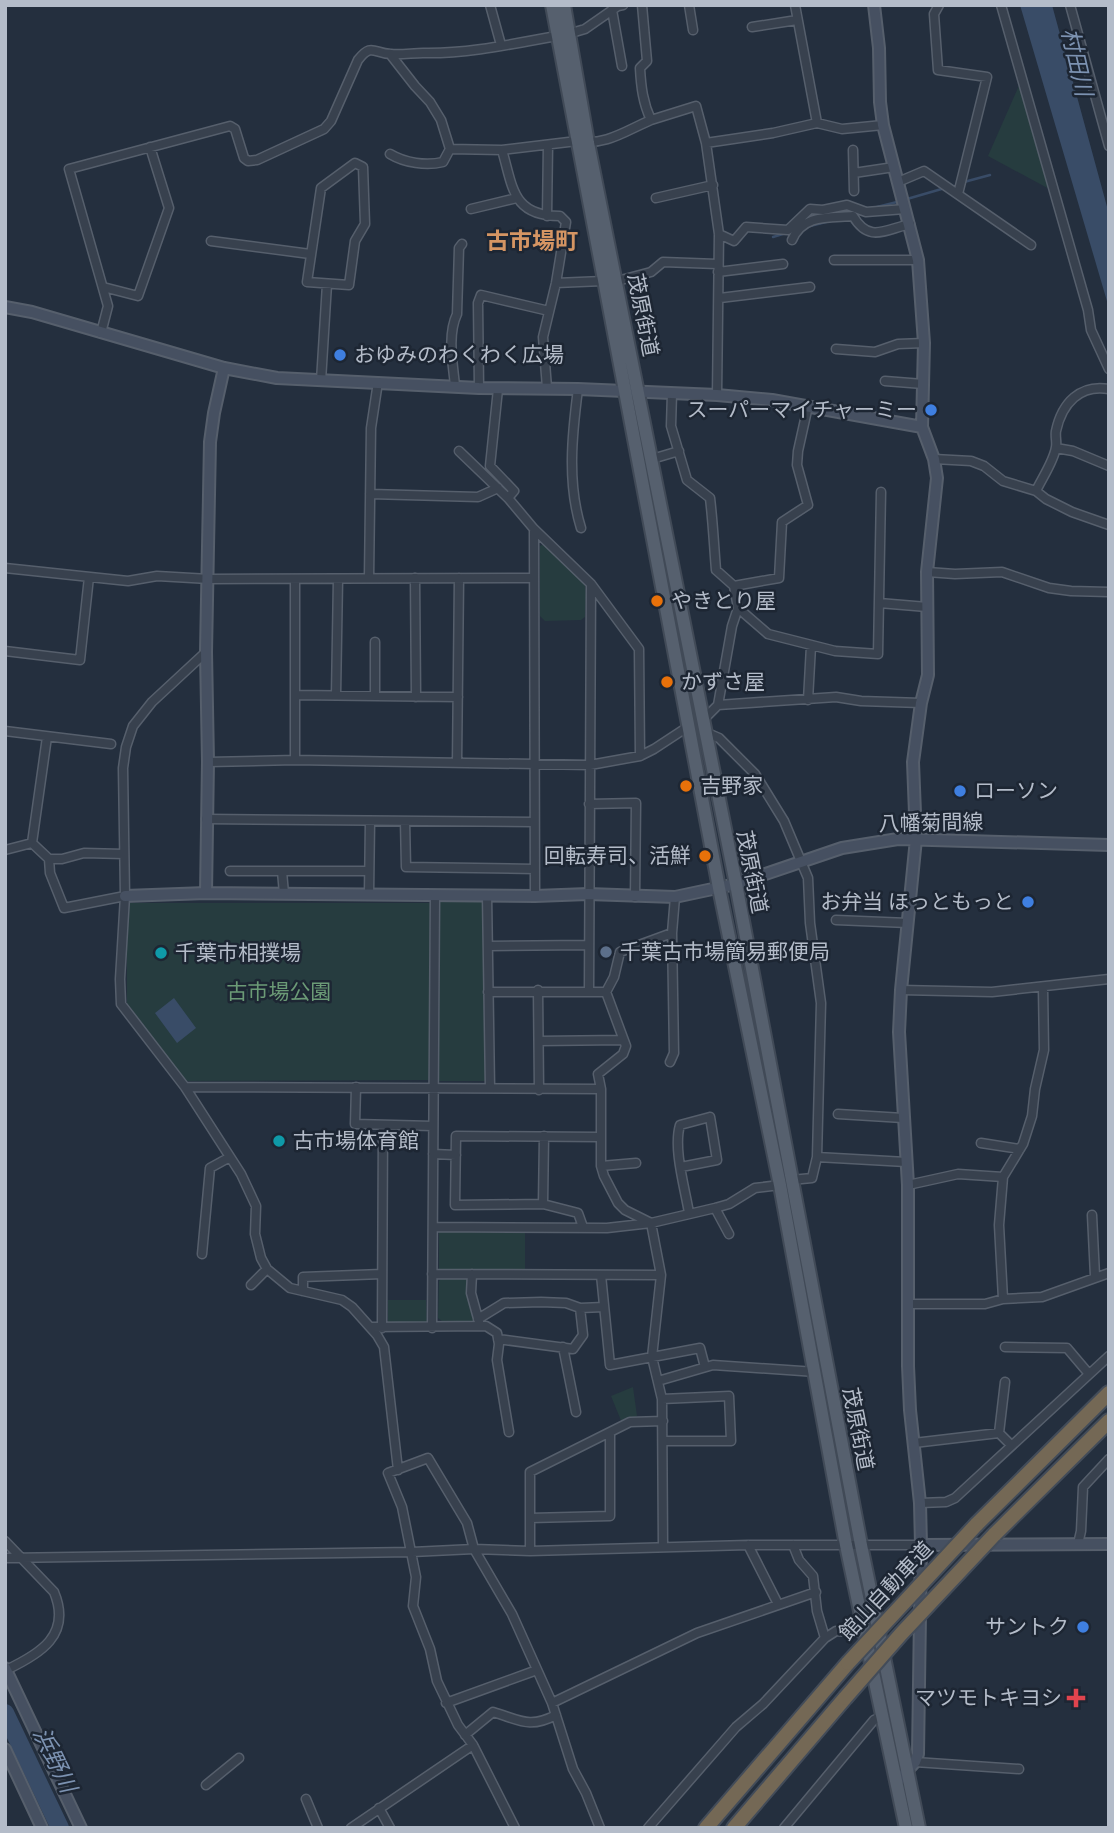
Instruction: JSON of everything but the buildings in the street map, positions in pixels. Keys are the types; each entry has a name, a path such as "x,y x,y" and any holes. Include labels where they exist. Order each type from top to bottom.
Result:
{"highway":[{"name":"館山自動車道","path":"706,1828 848,1663 1014,1485 1109,1393"},
{"name":"館山自動車道","path":"734,1828 901,1634 994,1535 1109,1421"}],"main road":[{"name":"茂原街道","path":"552,5 562,35 610,281 638,391 736,884 846,1545 906,1828"},
{"name":"茂原街道","path":"562,35 564,5"},
{"name":"茂原街道","path":"610,281 624,391 719,888 911,1766 919,1828"}],"street":[{"path":"490,5 502,45"},
{"path":"642,5 647,61 640,68 641,89 651,120"},
{"path":"689,5 693,30"},
{"path":"795,5 817,123"},
{"path":"874,5 883,125 918,260 924,342 922,427 934,459 937,478 927,572 928,675 921,703 913,762 916,839 899,1032 908,1185 908,1366 920,1503 918,1741 911,1766 896,1783"},
{"path":"939,5 934,14 938,70 987,77 958,194"},
{"path":"1001,5 1088,310 1091,330 1109,369"},
{"path":"1070,5 1104,115 1109,146"},
{"path":"101,333 108,306 68,169 230,126 235,130 244,158 248,161 257,160 324,129 331,121 358,60 372,49 390,54 445,54 562,35 585,29 618,7 622,66"},
{"path":"752,27 797,20"},
{"path":"390,54 430,102 441,120 450,149 443,163 433,165 398,160 390,154"},
{"path":"450,149 502,149 618,138 630,129 651,120 696,106 706,143 719,234 717,395"},
{"path":"706,143 817,123 842,129 883,125"},
{"path":"547,216 548,145"},
{"path":"103,287 138,296 169,208 150,147"},
{"path":"502,149 517,198 526,209 547,216 560,216 566,222 556,283 543,337 547,388"},
{"path":"853,150 854,191"},
{"path":"355,163 363,167 365,224 355,241 349,285 307,282 310,254 321,188 355,163"},
{"path":"853,173 894,167"},
{"path":"898,181 925,171 1031,245"},
{"path":"656,198 713,185"},
{"path":"471,209 517,198"},
{"path":"719,234 734,241 746,228 788,230 810,209 823,210 847,205 866,212 905,209"},
{"path":"792,240 796,230 811,219 853,216 866,233 910,223"},
{"path":"211,241 310,254"},
{"path":"455,386 452,345 457,314 459,248 462,244"},
{"path":"834,260 918,260"},
{"path":"556,283 610,281 651,272 663,262 717,268 783,264"},
{"path":"321,381 327,284"},
{"path":"720,298 810,287"},
{"path":"479,388 478,303 481,295 549,311"},
{"path":"5,307 224,368 263,376 479,388 717,395 772,400 922,427"},
{"path":"836,349 875,352 898,344 924,342"},
{"path":"206,893 206,652 210,442 224,368"},
{"path":"885,381 923,384"},
{"path":"369,579 371,428 378,382"},
{"path":"1036,491 1056,448 1056,431 1068,401 1083,390 1097,387 1109,389"},
{"path":"498,388 490,466 514,491 508,498"},
{"path":"578,389 571,441 576,511 581,528"},
{"path":"433,1227 607,1228 651,1223 729,1204 755,1188 812,1178 817,1157 821,1003 810,931 808,878 783,821 755,774 704,726 718,705 732,626 738,608 734,586 716,570 710,498 687,480 671,426 672,393"},
{"path":"734,586 779,578 782,522 808,505 797,465 808,406"},
{"path":"1056,448 1073,451 1109,466"},
{"path":"459,451 591,584 639,649 640,756"},
{"path":"652,459 679,451"},
{"path":"934,459 971,461 984,466 1003,481 1036,491 1073,512 1109,525"},
{"path":"370,494 478,497 498,488"},
{"path":"738,608 768,634 835,651 878,654 881,492"},
{"path":"534,529 535,896"},
{"path":"5,568 128,581 157,576 209,579 534,578"},
{"path":"927,572 1002,572 1048,588 1109,592"},
{"path":"5,651 80,660 89,577"},
{"path":"415,578 416,697"},
{"path":"457,763 459,578"},
{"path":"295,579 295,760"},
{"path":"335,695 338,579"},
{"path":"589,991 591,584"},
{"path":"878,603 927,607"},
{"path":"375,642 375,696"},
{"path":"808,699 811,646"},
{"path":"206,652 152,702 133,726 126,747 123,768 125,896 121,1004 185,1087 230,1157 257,1206 255,1234 261,1258 267,1269 282,1283 342,1300 370,1327 384,1347 398,1470"},
{"path":"296,695 458,697"},
{"path":"718,705 836,697 861,701 921,703"},
{"path":"208,762 295,760 590,765 640,756 654,750 689,726"},
{"path":"5,731 111,744"},
{"path":"32,843 47,737"},
{"path":"589,804 636,803 635,897"},
{"path":"206,819 534,822"},
{"path":"369,894 370,821"},
{"path":"405,821 406,867 535,870"},
{"name":"八幡菊間線","path":"125,896 206,893 535,896 588,894 676,897 736,884 842,848 916,839 934,842 1018,841 1109,845"},
{"path":"32,843 49,859 50,873 64,908 125,896"},
{"path":"5,850 32,843"},
{"path":"49,859 62,859 84,853 124,854"},
{"path":"230,871 369,871"},
{"path":"282,871 284,894"},
{"path":"432,1328 435,895"},
{"path":"487,895 490,1088"},
{"path":"670,1062 674,1053 672,933 676,897"},
{"path":"836,920 908,923"},
{"path":"651,1223 625,1210 618,1203 601,1166 601,1089 598,1074 624,1054 626,1046 606,992 614,977 620,951 672,933"},
{"path":"488,946 588,945"},
{"path":"901,990 992,992 1109,979"},
{"path":"1003,1299 999,1225 1003,1177 1020,1149 1032,1116 1044,1050 1043,988"},
{"path":"538,990 539,1090"},
{"path":"488,992 606,992"},
{"path":"538,1041 622,1040"},
{"path":"185,1087 601,1089"},
{"path":"356,1087 355,1124 433,1126"},
{"path":"838,1115 903,1118"},
{"path":"681,1167 717,1160 710,1117 680,1125 677,1137 681,1167 689,1213"},
{"path":"382,1328 383,1125"},
{"path":"583,1227 578,1213 543,1204 456,1205 456,1136 599,1137"},
{"path":"543,1204 544,1136"},
{"path":"981,1143 1020,1149"},
{"path":"433,1154 456,1154"},
{"path":"202,1254 210,1168 230,1157"},
{"path":"817,1157 906,1162"},
{"path":"601,1166 636,1163"},
{"path":"908,1185 958,1174 1003,1177"},
{"path":"715,1208 729,1234"},
{"path":"1092,1215 1095,1276"},
{"path":"651,1223 661,1275 652,1357 662,1399 663,1547"},
{"path":"251,1285 267,1269"},
{"path":"909,1304 985,1304 1003,1299 1050,1295 1109,1273"},
{"path":"303,1291 303,1277 382,1274"},
{"path":"432,1274 661,1275"},
{"path":"472,1274 471,1293 479,1322 497,1333 497,1360 509,1432"},
{"path":"601,1275 610,1365 700,1348 705,1367"},
{"path":"370,1327 432,1328 479,1322 504,1303 541,1302 580,1308 604,1307"},
{"path":"498,1339 573,1349 583,1335 580,1308"},
{"path":"1005,1347 1067,1348 1089,1374"},
{"path":"563,1348 576,1412"},
{"path":"920,1503 946,1502 955,1498 1109,1356"},
{"path":"658,1381 713,1365 816,1372"},
{"path":"999,1433 1005,1382"},
{"path":"662,1399 729,1396 732,1441 664,1441"},
{"path":"530,1551 530,1472 630,1422 663,1421"},
{"path":"914,1443 999,1433 1011,1444"},
{"path":"530,1518 610,1516 610,1434"},
{"path":"515,1828 473,1745 446,1703 436,1681 430,1649 413,1606 416,1577 412,1552 402,1507 388,1473 428,1458 467,1523 474,1549 512,1614 552,1703 573,1769 600,1828"},
{"path":"1079,1545 1083,1486 1109,1459"},
{"path":"5,1541 54,1592 58,1602 59,1615 54,1635 48,1645 40,1652 6,1669 81,1828"},
{"path":"5,1558 474,1549 530,1551 748,1545 1109,1544"},
{"path":"748,1545 778,1604"},
{"path":"793,1545 799,1560 814,1576 817,1611 825,1638"},
{"path":"552,1703 697,1633 816,1592"},
{"path":"648,1828 736,1727 763,1704 825,1638 836,1631 866,1633"},
{"path":"446,1703 537,1670"},
{"path":"465,1735 493,1712 531,1724 540,1723 556,1715"},
{"path":"784,1828 874,1720 883,1716"},
{"path":"351,1828 473,1745"},
{"path":"5,1749 42,1828"},
{"path":"206,1785 239,1758"},
{"path":"911,1766 1019,1769"},
{"path":"306,1799 318,1828"},
{"path":"379,1808 390,1828"}],"green space":[{"path":"1021,81 1053,191 988,156"},
{"path":"544,544 584,583 585,617 581,620 545,621 540,616 540,546"},
{"path":"438,900 485,900 486,1081 439,1081"},
{"name":"古市場公園","path":"127,903 431,903 429,1080 186,1081 127,1003"},
{"path":"439,1231 525,1231 525,1270 439,1271"},
{"path":"443,1277 467,1278 468,1297 476,1318 474,1322 443,1322 438,1318 439,1281"},
{"path":"388,1300 426,1300 427,1324 388,1324"},
{"path":"633,1387 637,1416 622,1423 611,1396"}],"water":[{"path":"1020,5 1052,5 1109,214 1109,308"},
{"path":"174,998 196,1028 177,1043 155,1013"}],"waterway":[{"path":"964,182 990,175"},
{"path":"907,199 945,188"},
{"path":"877,207 901,201"},
{"path":"806,227 830,221"},
{"path":"773,237 786,233"},
{"name":"浜野川","path":"5,1713 60,1828"}],"place":[{"name":"おゆみのわくわく広場","path":"340,355"},
{"name":"スーパーマイチャーミー","path":"931,410"},
{"name":"やきとり屋","path":"657,601"},
{"name":"かずさ屋","path":"667,682"},
{"name":"吉野家","path":"686,786"},
{"name":"ローソン","path":"960,791"},
{"name":"回転寿司、活鮮","path":"705,856"},
{"name":"お弁当 ほっともっと","path":"1028,902"},
{"name":"千葉古市場簡易郵便局","path":"606,952"},
{"name":"千葉市相撲場","path":"161,953"},
{"name":"古市場体育館","path":"279,1141"},
{"name":"サントク","path":"1083,1627"},
{"name":"マツモトキヨシ","path":"1076,1698"}],"district":[{"name":"古市場町","path":"532,241"}],"water label":[{"name":"村田川","path":"1077,62"}]}
